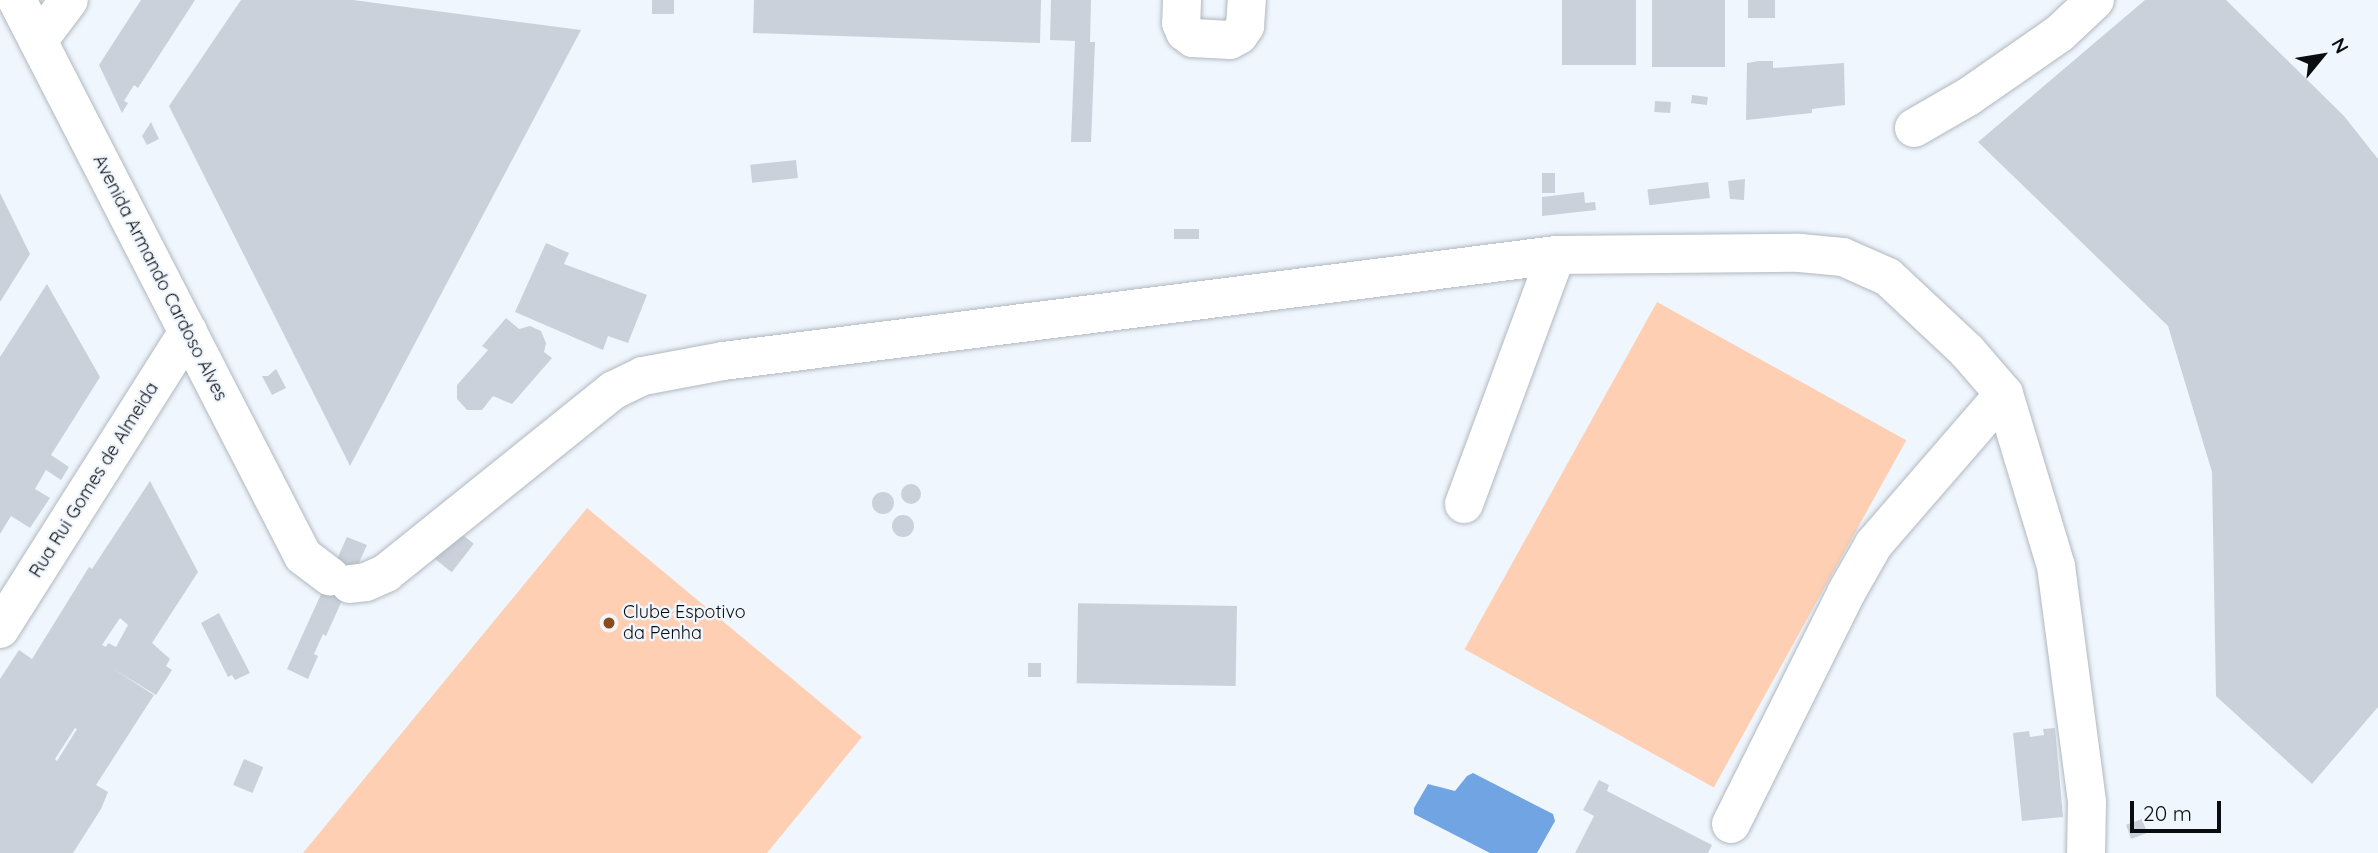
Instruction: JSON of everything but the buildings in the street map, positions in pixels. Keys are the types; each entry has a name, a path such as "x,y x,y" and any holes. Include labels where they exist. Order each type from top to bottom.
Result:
{"street":[{"name":"Avenida Armando Cardoso Alves","path":"18,0 188,332 327,572 366,582 386,573 614,390 643,376 723,361 1556,255"},
{"path":"38,41 69,0"},
{"path":"1182,0 1181,23 1185,32 1193,38 1230,40 1240,35 1245,26 1247,0"},
{"path":"1914,128 1968,97 2060,33 2095,0"},
{"path":"1464,505 1556,255 1800,253 1843,257 1888,277 1967,351 2004,394 2056,566 2087,803 2088,851"},
{"name":"Rua Rui Gomes de Almeida","path":"0,629 188,332"},
{"path":"1731,824 1846,593 1874,544 2004,394"}],"shaded area":[{"path":"1657,302 1906,440 1714,787 1465,649"},
{"name":"Clube Espotivo da Penha","path":"587,508 862,737 767,853 303,853"}],"water":[{"path":"1473,773 1553,814 1555,821 1537,853 1490,853 1414,814 1414,808 1428,784 1455,791 1467,776"}],"place":[{"name":"Clube Espotivo da Penha","path":"609,623"}]}
